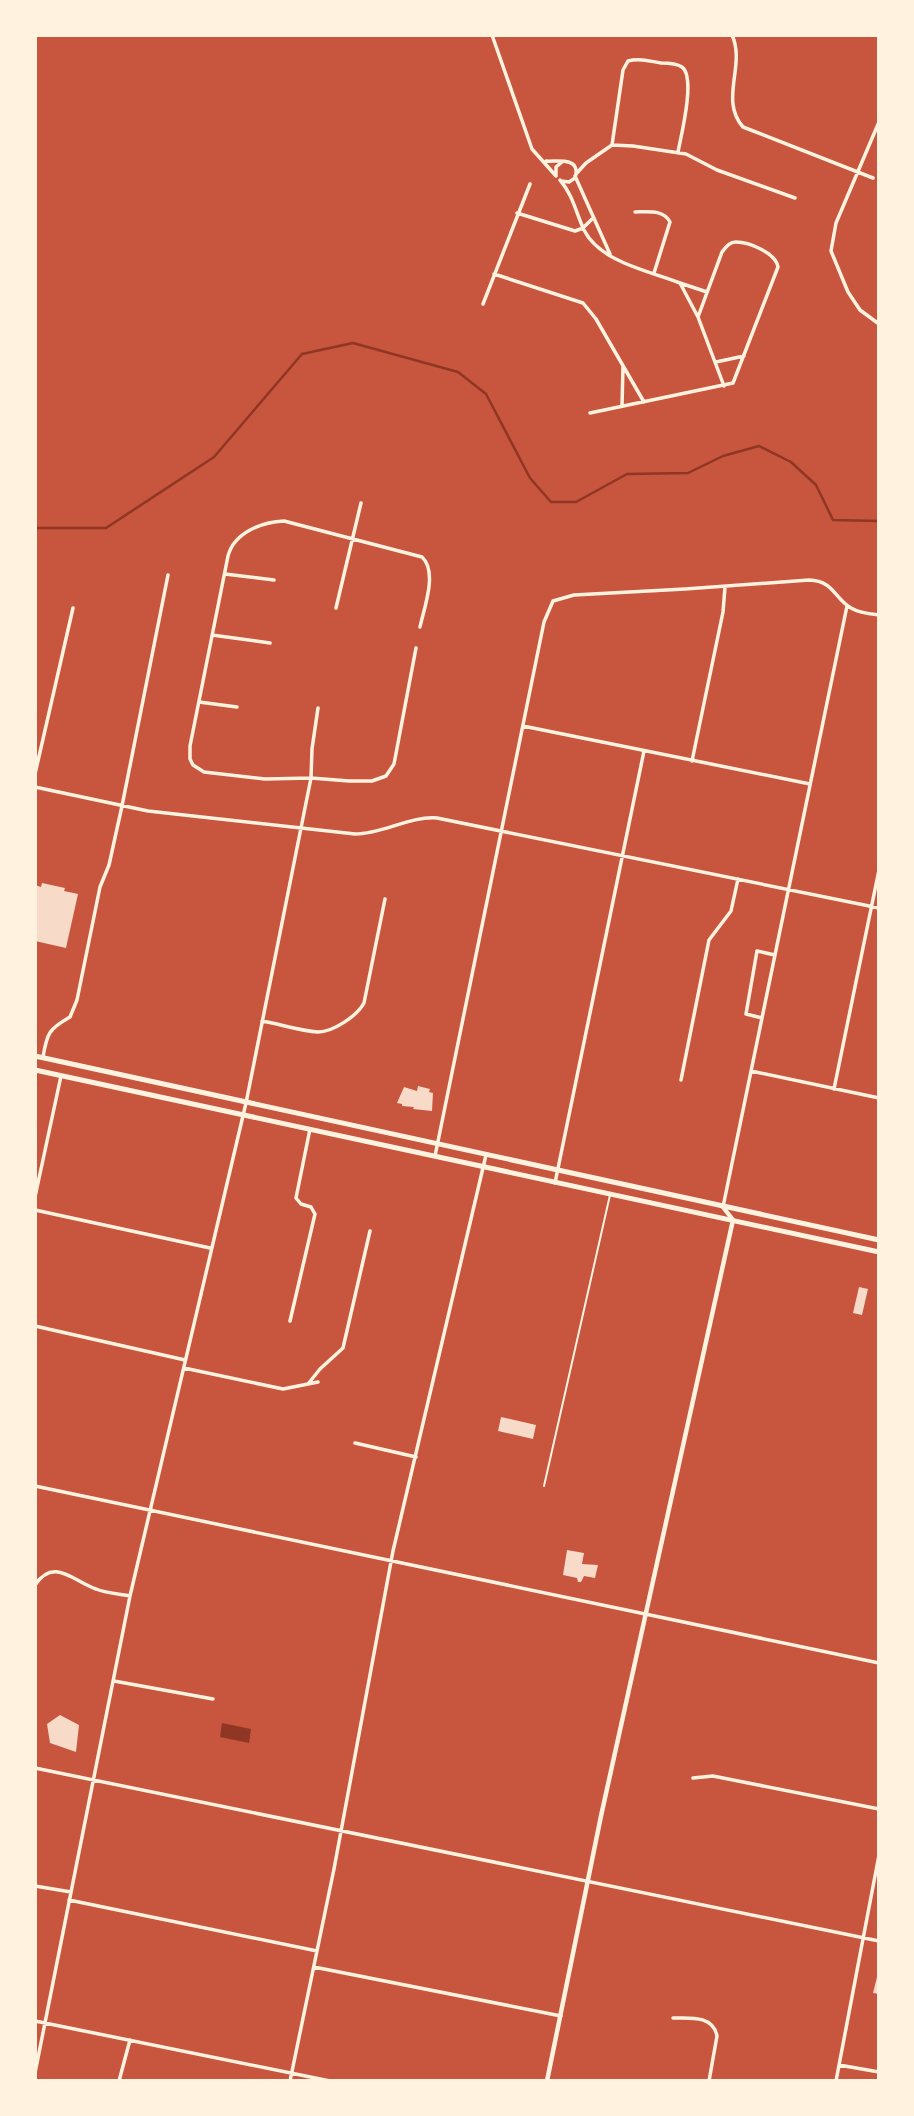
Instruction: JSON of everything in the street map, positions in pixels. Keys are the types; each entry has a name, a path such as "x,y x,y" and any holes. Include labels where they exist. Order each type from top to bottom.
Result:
{"main road":[{"path":"35,1056 879,1240"},
{"path":"35,1070 879,1252"}],"street":[{"path":"492,35 532,149 560,180 570,195 583,228 596,244 612,257 707,292"},
{"path":"732,35 737,57 732,104 738,122 756,133 873,178"},
{"path":"612,145 623,70 628,61 637,60 674,64 686,72 688,86 678,152"},
{"path":"879,122 836,223 831,251 848,292 860,310 879,324"},
{"path":"560,180 569,182 586,163 612,145 633,146 696,157 717,170 795,198"},
{"path":"544,160 586,163"},
{"path":"556,176 556,167 562,162"},
{"path":"571,162 592,218 612,257"},
{"path":"483,304 530,184"},
{"path":"635,212 659,213 667,216 670,222 654,273"},
{"path":"517,213 572,231 583,228 592,218"},
{"path":"590,413 735,382 778,262 753,247 736,242 728,244 722,252 698,317"},
{"path":"494,274 583,303 596,319 644,402"},
{"path":"680,283 698,317 724,386"},
{"path":"715,362 744,356"},
{"path":"622,407 623,363"},
{"path":"336,608 361,503"},
{"path":"416,648 391,771 386,776 372,781 265,779 204,772 193,765 189,755 199,702 231,546 236,539 274,522 295,523 426,560 430,576 420,627"},
{"path":"225,574 274,580"},
{"path":"43,1058 49,1032 73,1012 100,887 109,865 122,806 168,575"},
{"path":"435,1156 544,622 553,601 574,595 818,580 834,590 847,606 879,615"},
{"path":"692,761 723,612 724,587"},
{"path":"547,2081 645,1616 733,1220 723,1207 847,606"},
{"path":"35,774 73,608"},
{"path":"212,635 270,643"},
{"path":"199,702 237,707"},
{"path":"35,2073 130,1596 246,1103 311,778 318,708"},
{"path":"523,726 810,784"},
{"path":"555,1183 644,751"},
{"path":"35,787 148,811 360,834 429,818 879,908"},
{"path":"834,1089 879,870"},
{"path":"681,1080 709,940 731,911 738,879"},
{"path":"262,1021 318,1032 330,1029 357,1012 364,1003 385,899"},
{"path":"762,1018 746,1014 757,951 775,955"},
{"path":"751,1071 879,1098"},
{"path":"35,1197 61,1076"},
{"path":"290,1321 315,1214 311,1207 301,1204 296,1198 310,1129"},
{"path":"290,2081 393,1551 487,1154"},
{"path":"35,1210 210,1248"},
{"path":"309,1384 320,1369 343,1348 370,1231"},
{"path":"35,1326 185,1360"},
{"path":"183,1368 283,1390 318,1382"},
{"path":"355,1443 416,1457"},
{"path":"35,1486 879,1664"},
{"path":"35,1585 45,1574 56,1572 76,1578 99,1590 130,1596"},
{"path":"114,1681 213,1699"},
{"path":"35,1768 879,1941"},
{"path":"693,1777 713,1776 879,1809"},
{"path":"836,2081 879,1855"},
{"path":"35,1885 71,1892"},
{"path":"69,1900 317,1951"},
{"path":"314,1967 561,2016"},
{"path":"673,2018 701,2019 716,2029 718,2036 709,2081"},
{"path":"35,2021 330,2081"},
{"path":"119,2081 130,2040"},
{"path":"839,2065 879,2072"}],"lane":[{"path":"544,1486 610,1194"}],"shaded area":[{"path":"222,1723 251,1729 249,1743 220,1737"}],"building":[{"path":"42,883 78,894 66,948 35,941 35,885 41,887"},
{"path":"418,1086 430,1089 429,1092 433,1093 432,1111 413,1109 414,1107 397,1103 404,1087 417,1091"},
{"path":"859,1287 868,1289 862,1315 853,1313"},
{"path":"501,1417 536,1425 533,1439 498,1431"},
{"path":"567,1550 584,1553 582,1564 598,1565 595,1578 584,1576 581,1582 578,1582 577,1578 563,1575"},
{"path":"60,1715 79,1725 76,1752 50,1743 47,1724"},
{"path":"879,1974 879,1994 873,1993"}],"waterway":[{"path":"35,528 106,528 214,457 302,354 353,343 458,372 486,394 530,478 551,502 576,502 627,474 688,473 723,456 759,446 791,462 816,485 833,520 879,521"}]}
